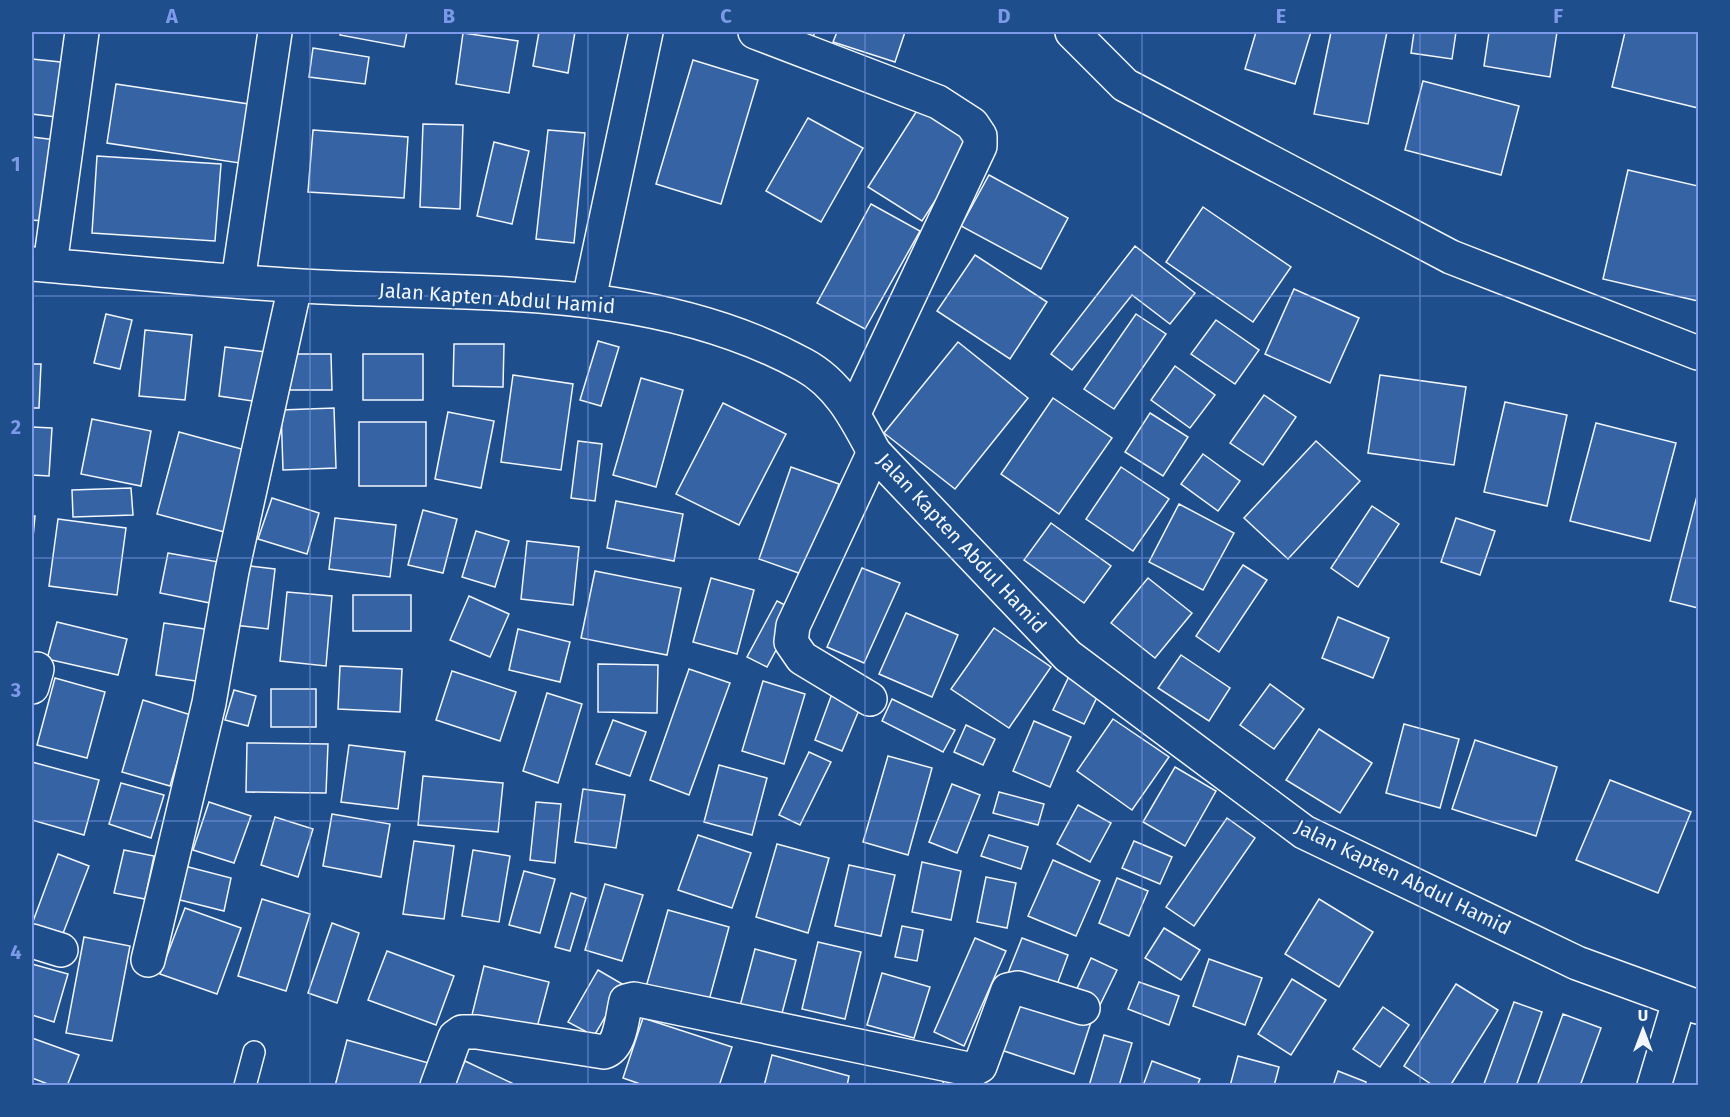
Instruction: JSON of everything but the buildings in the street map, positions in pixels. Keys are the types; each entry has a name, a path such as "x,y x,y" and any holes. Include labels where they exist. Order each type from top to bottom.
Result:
{"street":[{"path":"41,265 82,32"},
{"path":"238,281 275,32"},
{"path":"589,299 646,32"},
{"path":"755,32 938,102 972,124 980,136 980,146 854,413"},
{"path":"1072,32 1125,85 1451,257 1698,353"},
{"name":"Jalan Kapten Abdul Hamid","path":"41,265 295,286 589,299 681,316 747,338 806,366 834,387 854,413 874,452 1068,656 1304,831 1577,963 1689,1004"},
{"path":"148,960 209,703 232,571 295,286"},
{"path":"870,699 802,658 791,642 793,626 874,452"},
{"path":"437,1086 455,1037 462,1032 477,1032 604,1052 611,1050 616,1043 626,1001 634,999 974,1070 980,1066 1008,990 1018,988 1083,1008"},
{"path":"1654,1086 1689,1004"}],"lane":[{"path":"245,1086 254,1052"}]}
